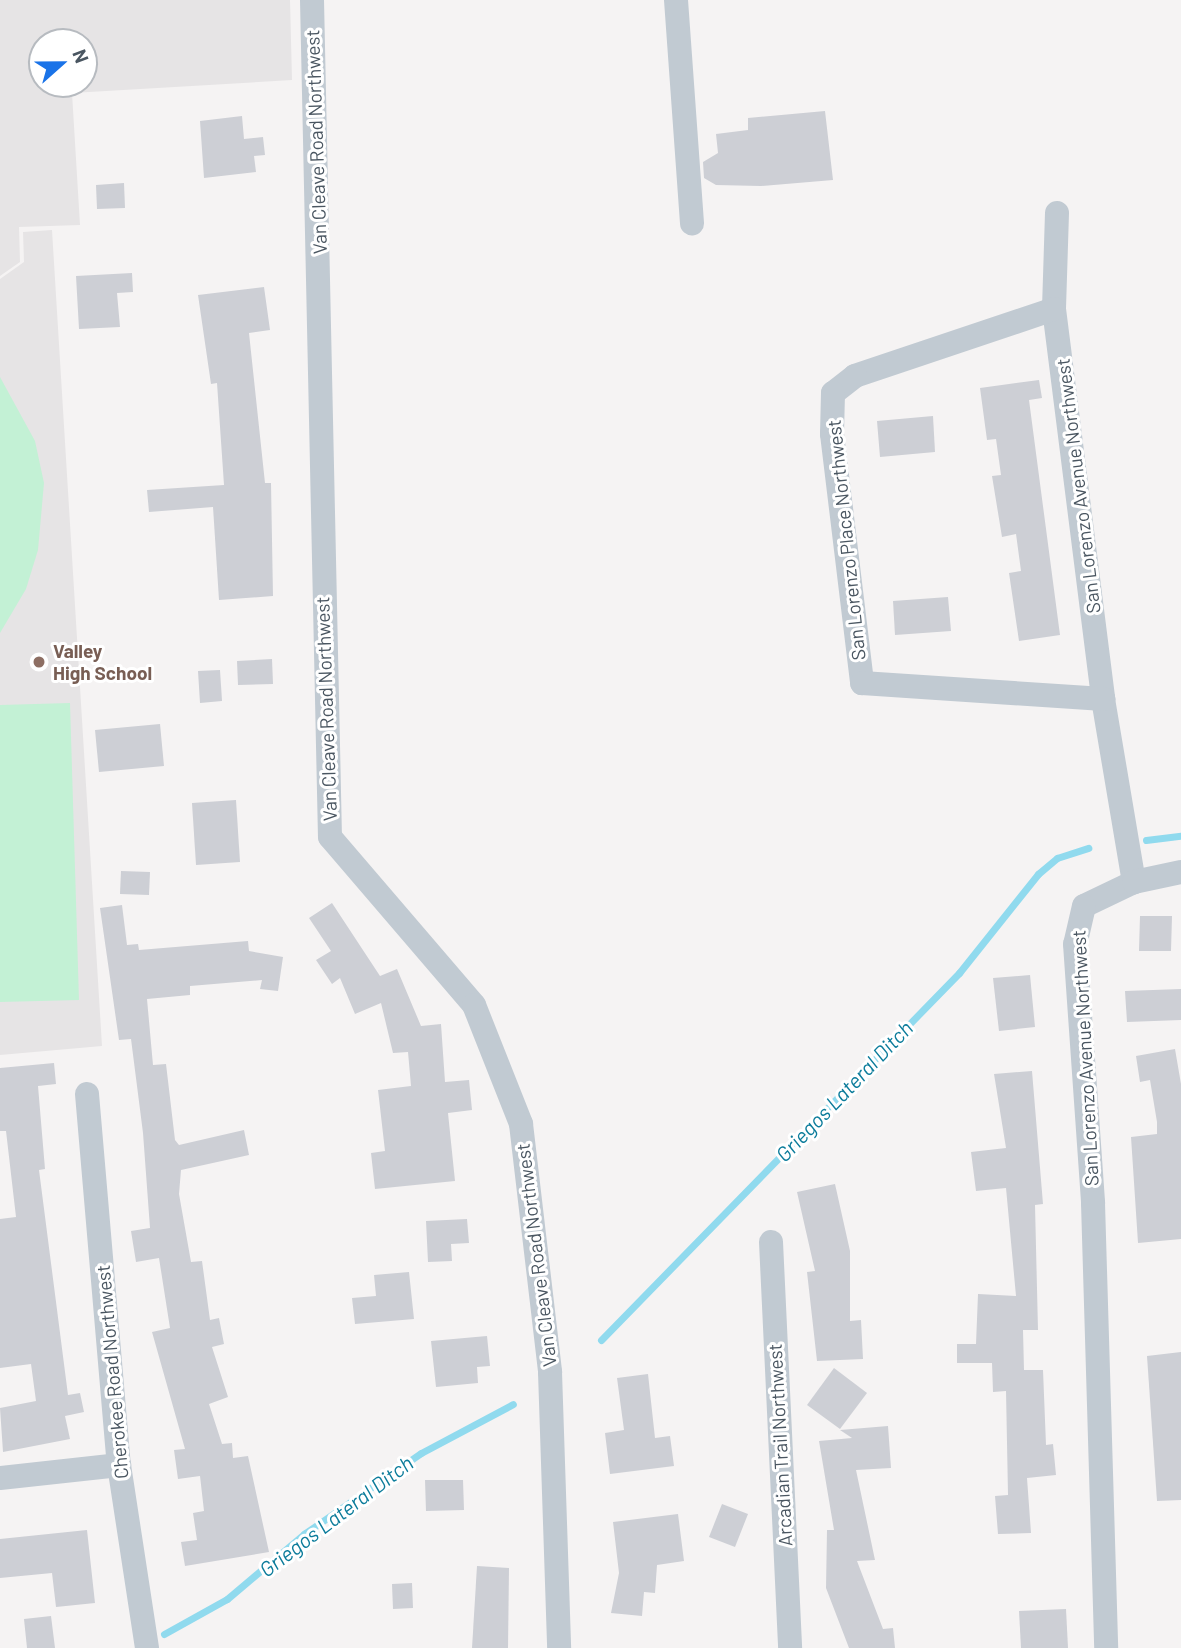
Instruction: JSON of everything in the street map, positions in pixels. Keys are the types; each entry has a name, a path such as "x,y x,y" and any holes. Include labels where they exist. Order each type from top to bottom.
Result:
{"street":[{"name":"Van Cleave Road Northwest","path":"312,0 330,836 474,1004 521,1125 550,1372 559,1648"},
{"path":"676,0 692,223"},
{"name":"San Lorenzo Avenue Northwest","path":"1057,213 1054,309 1103,699 1134,882 1084,906 1075,944 1093,1203 1105,1648"},
{"name":"San Lorenzo Place Northwest","path":"1054,309 855,376 833,393 832,434 862,683 1103,699"},
{"path":"1134,882 1181,872"},
{"name":"Cherokee Road Northwest","path":"87,1094 119,1465 147,1648"},
{"name":"Arcadian Trail Northwest","path":"771,1242 790,1648"},
{"path":"0,1478 119,1465"}],"shaded area":[{"path":"0,0 290,0 292,80 98,91 98,28 28,28 28,98 72,98 80,225 19,227 20,262 0,276"},
{"name":"Valley High School","path":"52,230 102,1046 0,1055 0,279 24,262 23,232"}],"green space":[{"path":"0,377 35,441 44,483 38,550 26,589 0,633"},
{"path":"70,703 79,1000 0,1002 0,705"}],"building":[{"path":"825,111 833,180 761,186 716,185 704,178 703,162 718,153 716,134 748,130 748,118"},
{"path":"242,116 244,139 263,137 265,155 254,156 256,172 204,178 200,121"},
{"path":"124,183 125,208 97,209 96,185"},
{"path":"132,273 133,292 117,293 120,327 79,329 76,276"},
{"path":"264,287 270,330 249,333 265,483 271,483 273,596 219,600 213,507 149,512 147,490 224,485 217,383 211,384 198,295"},
{"path":"1039,380 1042,398 1029,400 1060,635 1019,641 1009,573 1021,571 1016,534 1002,537 992,476 1001,475 996,439 987,440 980,388"},
{"path":"933,416 935,452 880,457 877,421"},
{"path":"948,597 951,631 895,635 893,601"},
{"path":"272,659 273,684 238,685 237,661"},
{"path":"220,670 222,701 200,703 198,671"},
{"path":"160,724 164,766 99,772 95,730"},
{"path":"236,800 240,862 196,865 192,803"},
{"path":"121,871 150,872 149,895 120,894"},
{"path":"332,903 380,976 397,969 421,1026 441,1024 445,1082 469,1080 472,1110 448,1113 455,1181 375,1189 371,1153 385,1151 378,1090 411,1086 408,1052 393,1053 381,1003 355,1014 340,978 332,984 316,960 331,951 309,918"},
{"path":"122,905 127,945 138,944 139,950 248,941 249,951 283,957 278,991 260,989 262,980 190,986 190,995 147,999 153,1065 166,1064 175,1140 179,1145 244,1130 249,1155 181,1170 179,1194 191,1262 202,1261 210,1320 219,1318 224,1344 212,1347 228,1397 209,1404 222,1444 232,1443 233,1458 248,1456 269,1552 185,1566 181,1542 197,1540 193,1513 204,1511 200,1476 178,1479 174,1450 185,1449 152,1332 170,1328 159,1258 136,1262 131,1231 150,1228 143,1133 131,1039 119,1040 100,908"},
{"path":"1140,916 1172,916 1171,951 1139,951"},
{"path":"1030,975 1035,1027 999,1031 993,978"},
{"path":"1181,989 1181,1020 1127,1022 1125,991"},
{"path":"1175,1049 1181,1084 1181,1239 1138,1243 1131,1137 1157,1134 1157,1122 1150,1080 1140,1082 1136,1056"},
{"path":"54,1063 56,1084 38,1086 45,1169 39,1170 68,1395 80,1393 84,1412 65,1416 70,1439 3,1452 0,1408 36,1401 31,1364 0,1368 0,1219 16,1217 6,1131 0,1131 0,1068"},
{"path":"1032,1071 1043,1204 1035,1205 1038,1330 1023,1330 1024,1370 1043,1370 1046,1445 1053,1444 1056,1475 1027,1478 1031,1533 998,1534 995,1496 1008,1495 1006,1391 993,1392 992,1363 957,1363 957,1344 976,1344 978,1294 1016,1296 1006,1188 976,1191 971,1152 1006,1148 994,1074"},
{"path":"835,1184 850,1251 850,1321 861,1320 863,1359 817,1361 807,1272 815,1271 797,1192"},
{"path":"467,1219 469,1243 451,1244 452,1261 428,1262 426,1221"},
{"path":"409,1272 414,1319 355,1324 352,1298 376,1296 374,1275"},
{"path":"487,1336 490,1366 477,1367 478,1383 436,1387 431,1341"},
{"path":"1181,1352 1181,1500 1157,1501 1147,1356"},
{"path":"834,1368 867,1393 840,1429 807,1405"},
{"path":"648,1374 655,1438 670,1436 674,1466 610,1474 605,1433 624,1430 617,1378"},
{"path":"888,1426 891,1468 856,1470 875,1560 857,1561 883,1629 893,1628 895,1648 849,1648 826,1588 827,1530 834,1530 819,1441 852,1438 840,1430"},
{"path":"425,1480 463,1480 464,1510 426,1511"},
{"path":"722,1504 748,1514 735,1547 709,1537"},
{"path":"678,1514 684,1561 657,1565 655,1593 644,1592 642,1616 611,1613 619,1573 613,1522"},
{"path":"87,1530 95,1603 56,1607 52,1573 0,1578 0,1539"},
{"path":"477,1566 509,1568 508,1648 472,1648"},
{"path":"412,1583 413,1608 393,1609 392,1584"},
{"path":"1066,1609 1068,1648 1021,1648 1019,1611"},
{"path":"51,1616 55,1648 27,1648 24,1619"}],"waterway":[{"name":"Griegos Lateral Ditch","path":"1146,840 1181,836"},
{"name":"Griegos Lateral Ditch","path":"601,1340 959,973 1038,874 1057,858 1088,848"},
{"name":"Griegos Lateral Ditch","path":"164,1634 227,1599 304,1534 421,1453 513,1404"}],"place":[{"name":"Valley High School","path":"39,662"}]}
